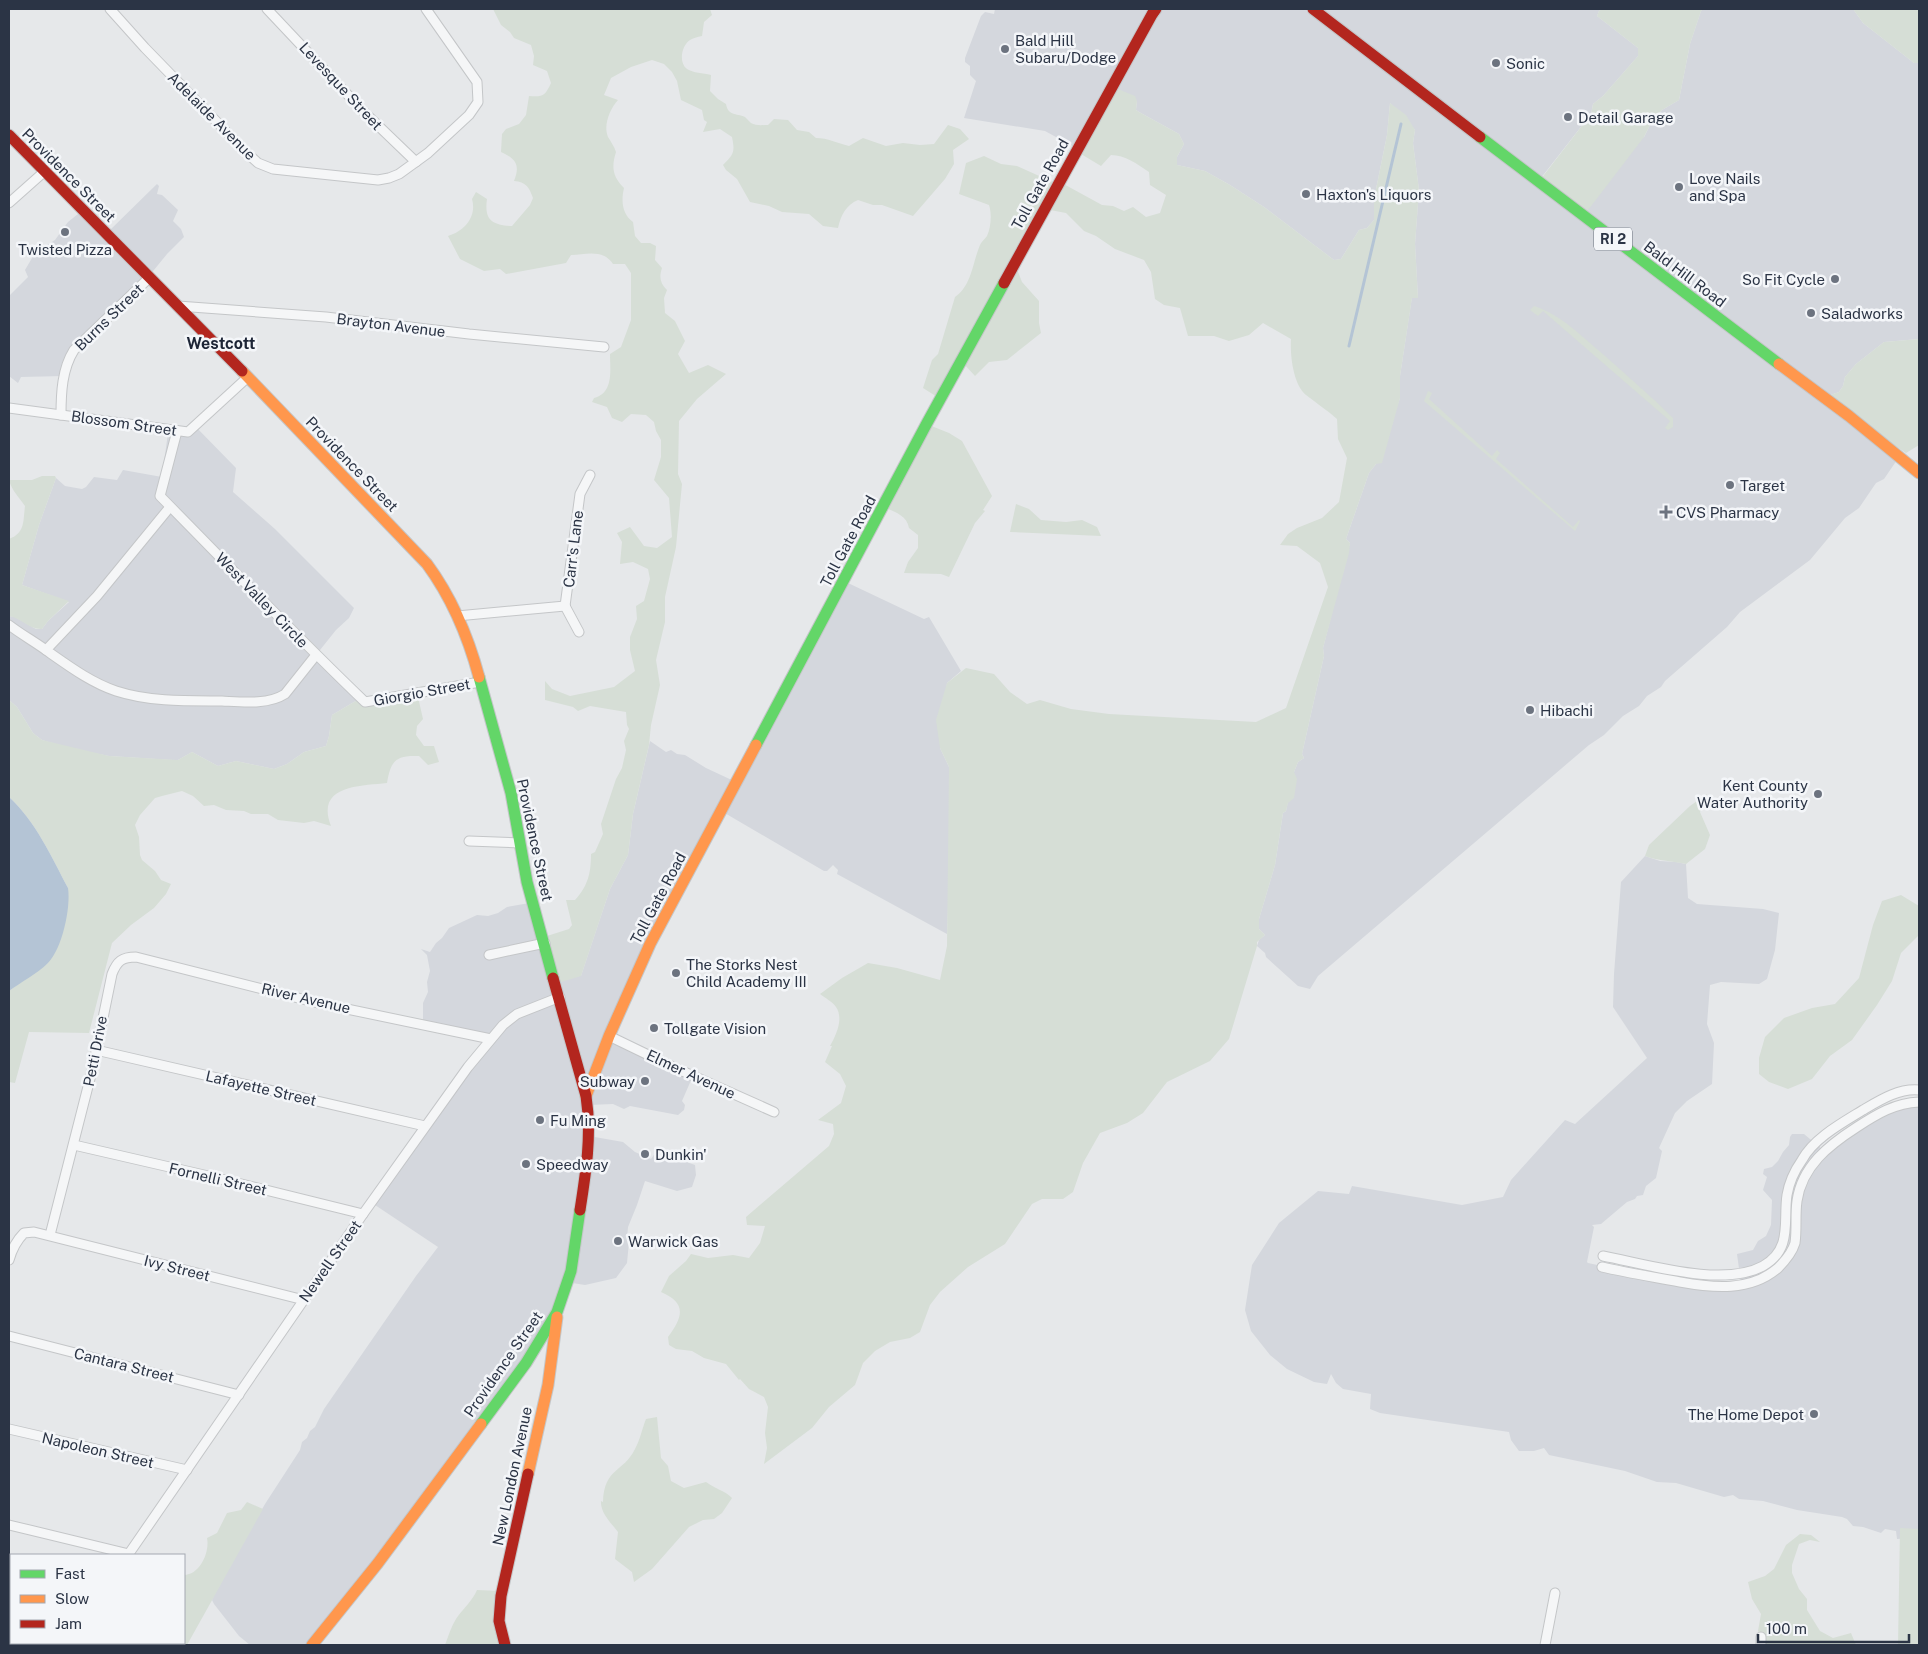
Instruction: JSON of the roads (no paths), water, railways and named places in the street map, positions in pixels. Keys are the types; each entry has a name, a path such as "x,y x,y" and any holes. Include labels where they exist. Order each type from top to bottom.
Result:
{"main road":[{"name":"Bald Hill Road","path":"1313,9 1598,228 1835,405 1919,473"},
{"name":"Toll Gate Road","path":"586,1096 609,1036 654,936 932,414 1154,10"},
{"name":"Providence Street","path":"9,135 248,378 429,567 440,584 471,648 510,793 527,882 586,1096 588,1158 571,1270 557,1312 522,1369 378,1562 312,1645"},
{"name":"New London Avenue","path":"504,1645 499,1621 501,1596 548,1385 557,1312"}],"street":[{"name":"Adelaide Avenue","path":"110,9 145,48 248,154 267,168 378,180 394,176 416,162 432,150 477,106 479,92 474,78 426,9"},
{"name":"Levesque Street","path":"267,9 364,112 416,162"},
{"path":"9,203 46,171"},
{"name":"Burns Street","path":"61,415 64,373 74,350 149,278"},
{"name":"Brayton Avenue","path":"178,306 326,317 469,334 604,347"},
{"name":"Blossom Street","path":"9,408 188,432 248,378"},
{"path":"46,650 97,596 170,507 160,496 177,431"},
{"name":"Carr's Lane","path":"456,616 547,606 565,606 580,494 590,475"},
{"name":"West Valley Circle","path":"9,625 74,669 114,691 134,696 195,701 267,701 286,694 316,655 170,507"},
{"path":"565,606 579,632"},
{"name":"Giorgio Street","path":"316,655 365,702 480,682"},
{"path":"469,841 520,843"},
{"path":"489,956 545,943"},
{"name":"River Avenue","path":"122,960 127,957 136,957 318,1003 491,1039"},
{"name":"Petti Drive","path":"50,1236 74,1145 112,974 116,964 122,960"},
{"name":"Newell Street","path":"130,1554 363,1214 425,1126 497,1030 517,1014 560,998"},
{"name":"Elmer Avenue","path":"609,1036 774,1112"},
{"name":"Lafayette Street","path":"96,1050 425,1126"},
{"path":"1603,1256 1700,1274 1741,1273 1763,1266 1778,1252 1782,1245 1786,1232 1789,1189 1802,1158 1813,1146 1839,1126 1885,1098 1903,1092 1919,1090"},
{"path":"1602,1267 1655,1278 1717,1287 1732,1287 1754,1282 1771,1274 1783,1263 1792,1249 1800,1188 1816,1158 1854,1129 1888,1108 1919,1102"},
{"name":"Fornelli Street","path":"74,1145 363,1214"},
{"name":"Ivy Street","path":"9,1260 14,1244 24,1233 34,1232 304,1300"},
{"name":"Cantara Street","path":"9,1336 239,1395"},
{"name":"Napoleon Street","path":"9,1429 188,1470"},
{"path":"9,1532 9,1525 125,1554"},
{"path":"1545,1645 1555,1593"}],"water":[{"path":"9,797 35,828 68,888 69,896 67,917 53,957 39,971 9,991"}],"waterway":[{"path":"1349,346 1401,124"}],"place":[{"name":"Bald Hill Subaru/Dodge","path":"1005,49"},
{"name":"Sonic","path":"1496,63"},
{"name":"Detail Garage","path":"1568,117"},
{"name":"Love Nails and Spa","path":"1679,187"},
{"name":"Haxton's Liquors","path":"1306,194"},
{"name":"Twisted Pizza","path":"65,232"},
{"name":"So Fit Cycle","path":"1835,279"},
{"name":"Saladworks","path":"1811,313"},
{"name":"Target","path":"1730,485"},
{"name":"CVS Pharmacy","path":"1666,512"},
{"name":"Hibachi","path":"1530,710"},
{"name":"Kent County Water Authority","path":"1818,794"},
{"name":"The Storks Nest Child Academy III","path":"676,973"},
{"name":"Tollgate Vision","path":"654,1028"},
{"name":"Subway","path":"645,1081"},
{"name":"Fu Ming","path":"540,1120"},
{"name":"Dunkin'","path":"645,1154"},
{"name":"Speedway","path":"526,1164"},
{"name":"Warwick Gas","path":"618,1241"},
{"name":"The Home Depot","path":"1814,1414"}],"district":[{"name":"Westcott","path":"221,343"}]}
